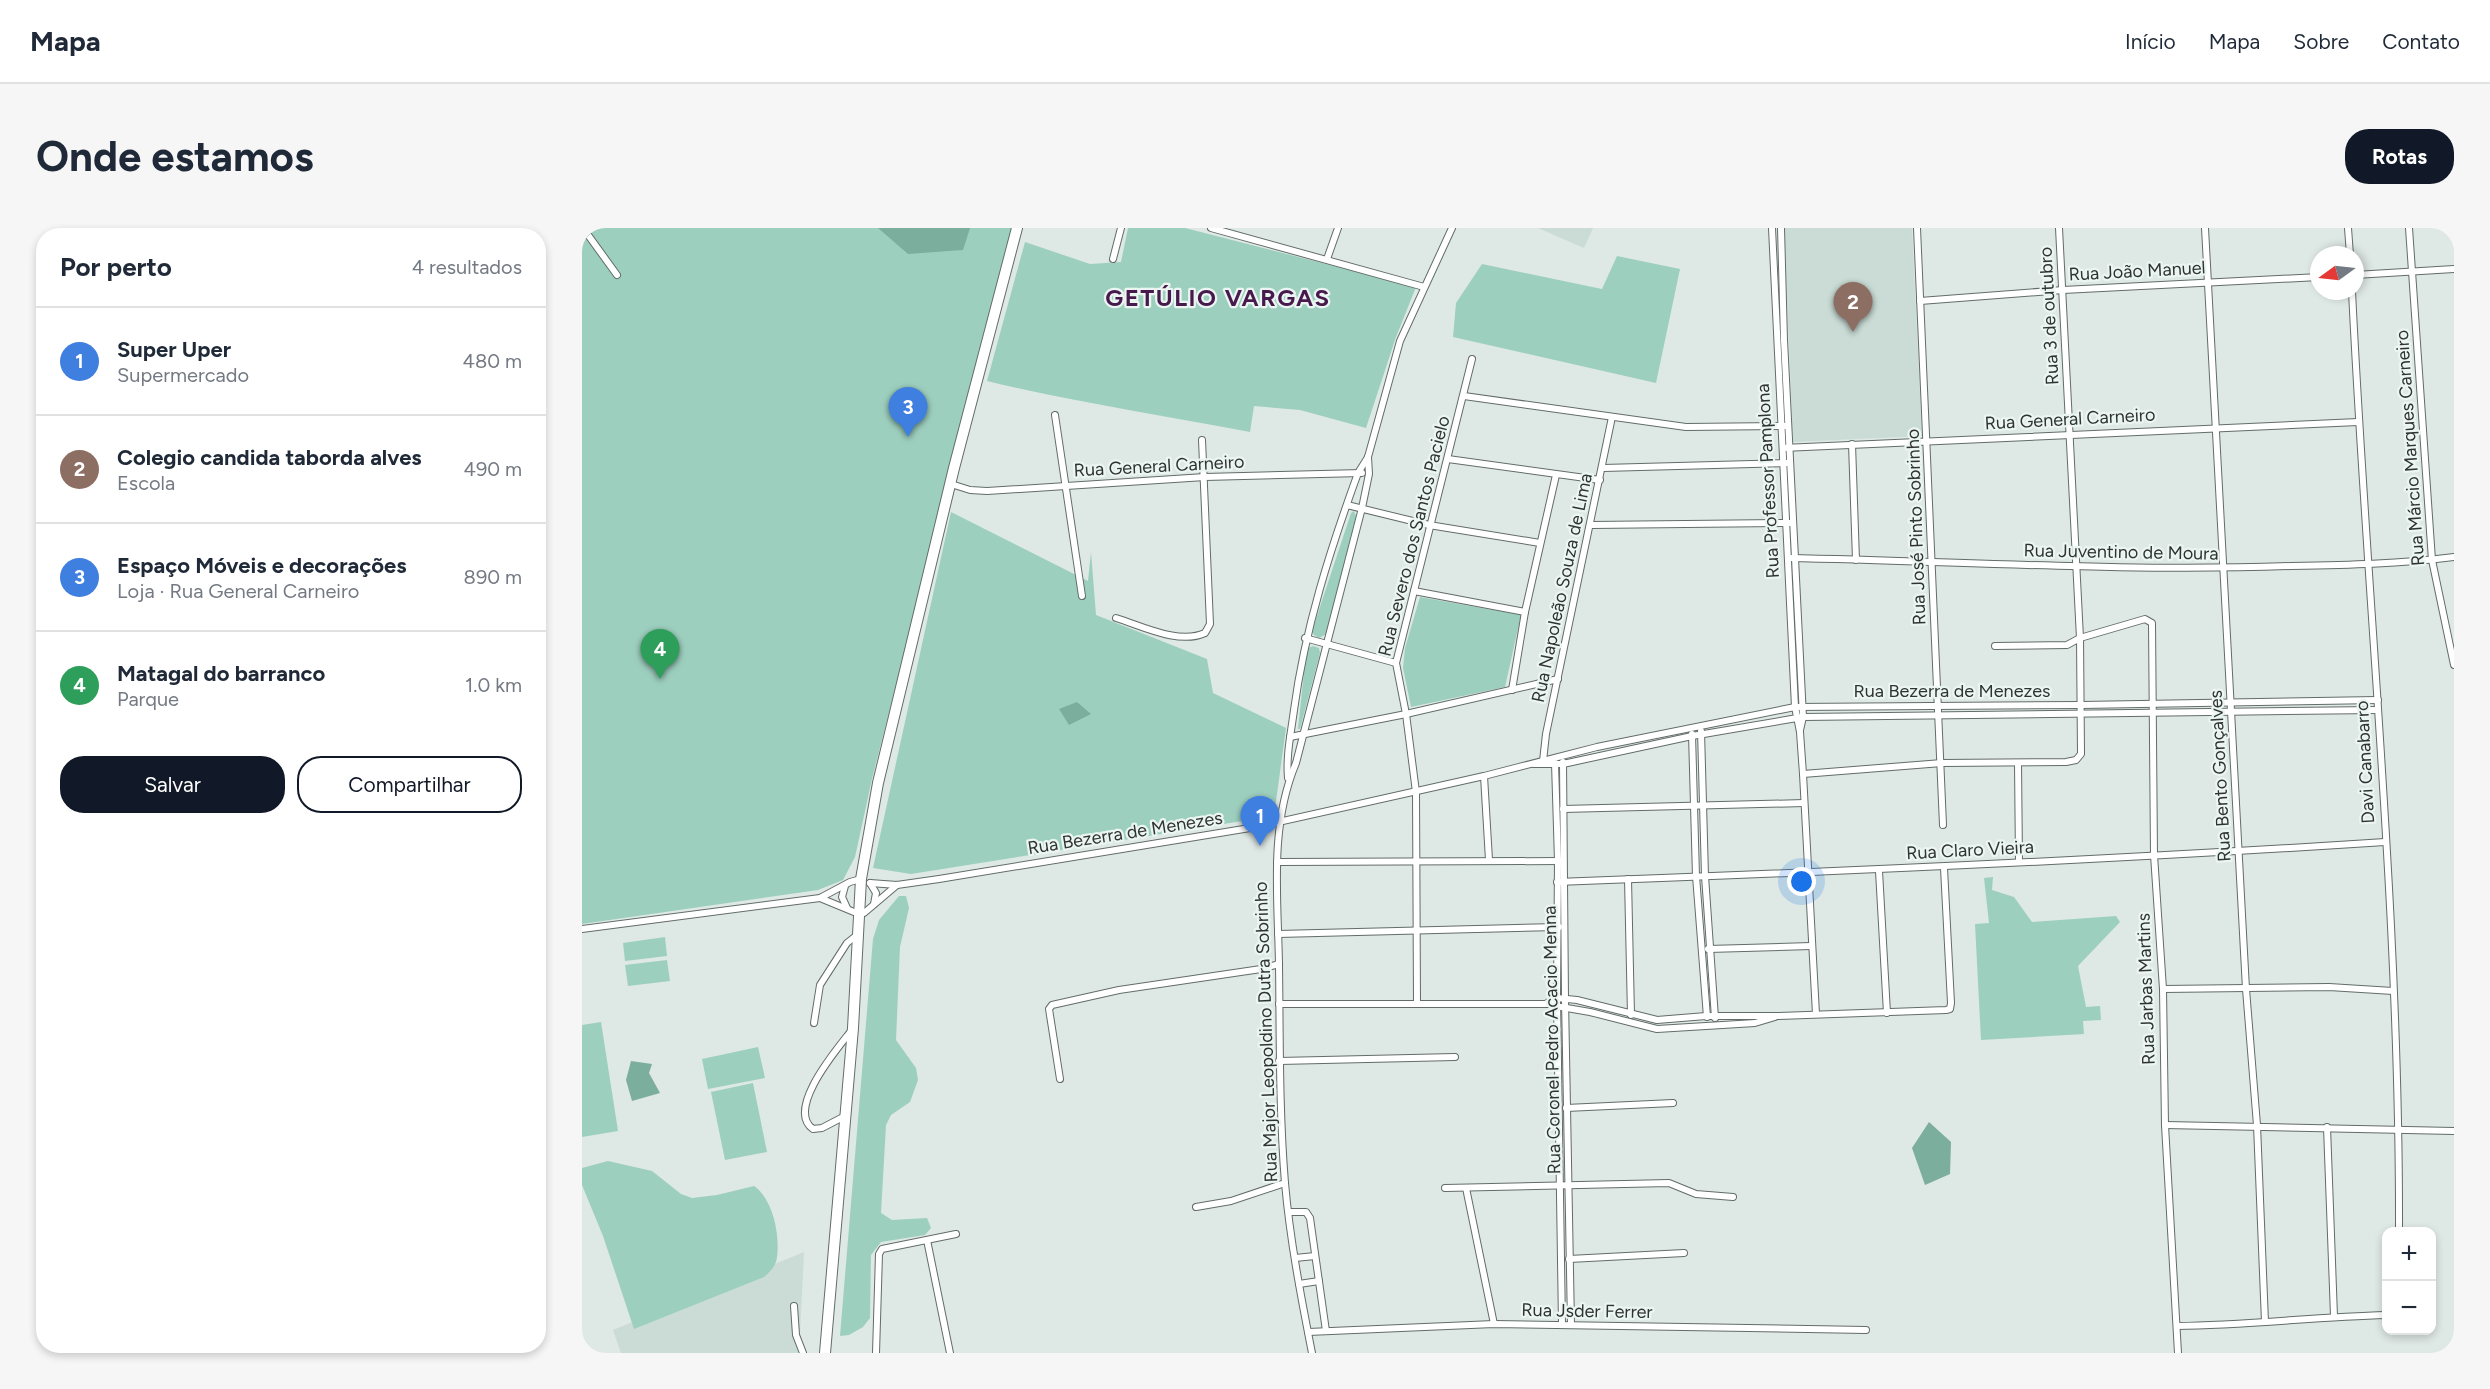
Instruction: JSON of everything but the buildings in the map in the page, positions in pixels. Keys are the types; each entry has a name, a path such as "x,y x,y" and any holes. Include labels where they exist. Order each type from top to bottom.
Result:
{"highway":[{"path":"825,1353 853,1028 858,913 866,881 878,783 951,484 1017,228"}],"street":[{"path":"583,228 617,275"},
{"path":"1113,259 1121,228"},
{"path":"1211,228 1424,287"},
{"path":"1328,259 1338,228"},
{"name":"Rua Major Leopoldino Dutra Sobrinho","path":"1288,782 1287,762 1305,638 1358,473 1368,457 1400,341 1452,228"},
{"name":"Rua Professor Pamplona","path":"1772,228 1781,427 1783,448 1788,463"},
{"name":"Rua Professor Pamplona","path":"1781,228 1790,447 1788,558 1792,663 1803,774 1816,1014"},
{"name":"Rua José Pinto Sobrinho","path":"1917,228 1943,825"},
{"name":"Rua 3 de outubro","path":"2018,763 2076,760 2081,754 2080,638 2059,228"},
{"name":"Rua Bento Gonçalves","path":"2205,228 2246,989 2258,1125 2265,1322"},
{"path":"2348,228 2349,246"},
{"name":"Rua Márcio Marques Carneiro","path":"2409,228 2432,560 2454,665"},
{"path":"2364,275 2454,269"},
{"name":"Rua João Manuel","path":"1920,301 2063,290 2310,277"},
{"name":"Davi Canabarro","path":"2352,300 2367,564 2378,700 2393,991 2399,1129 2399,1227"},
{"path":"1776,340 1784,340"},
{"name":"Rua Severo dos Santos Pacielo","path":"1417,1004 1416,792 1406,714 1396,663 1472,359"},
{"path":"1464,396 1686,428 1789,426"},
{"path":"1055,415 1082,596"},
{"name":"Rua Napoleão Souza de Lima","path":"1543,762 1545,734 1612,417"},
{"name":"Rua General Carneiro","path":"1783,448 2358,422"},
{"path":"1116,618 1160,632 1192,637 1205,633 1210,624 1202,440"},
{"path":"1852,444 1856,560"},
{"name":"Rua Major Leopoldino Dutra Sobrinho","path":"1312,1353 1299,1284 1285,1184 1279,1061 1277,862 1280,822 1288,782 1296,763 1362,508 1369,474 1368,457"},
{"path":"1448,459 1600,480"},
{"path":"1603,468 1788,463"},
{"name":"Rua General Carneiro","path":"951,484 970,490 987,491 1205,477 1369,474"},
{"path":"1512,690 1540,543 1556,475"},
{"path":"1347,505 1430,525 1540,543"},
{"path":"1591,525 1790,523"},
{"name":"Rua Professor Pamplona","path":"1790,523 1795,558 1801,663 1803,717 1800,732"},
{"name":"Rua Juventino de Moura","path":"1788,558 2225,569 2367,564 2454,557"},
{"path":"1414,591 1526,612"},
{"name":"Rua Jarbas Martins","path":"2080,638 2145,620 2152,623 2154,855 2163,989 2165,1125 2178,1353"},
{"path":"1305,638 1396,663"},
{"path":"1995,646 2061,646 2080,638"},
{"path":"1792,663 1801,663"},
{"path":"1290,737 1406,714 1558,679"},
{"name":"Rua Bezerra de Menezes","path":"866,881 897,885 1280,822 1543,762 1554,756 1803,706 2082,705 2378,700"},
{"path":"2009,705 2009,714"},
{"path":"1839,706 1839,717"},
{"name":"Rua Bezerra de Menezes","path":"1543,762 1563,764 1701,734 1803,717 2378,710"},
{"path":"1761,714 1762,724"},
{"path":"1700,726 1705,876 1715,1024"},
{"path":"1691,728 1696,876 1707,1025"},
{"path":"1625,741 1627,750"},
{"name":"Rua Coronel Pedro Acacio Menna","path":"1562,755 1564,809 1561,861 1557,882 1556,928 1562,1325"},
{"name":"Rua Coronel Pedro Acacio Menna","path":"1554,756 1556,809 1565,882 1564,999 1571,1222 1571,1325"},
{"path":"1803,774 1942,763 2018,763 2019,862"},
{"path":"1484,776 1489,860"},
{"path":"1556,809 1804,803"},
{"name":"Rua Claro Vieira","path":"1557,882 1808,871 1944,868 2385,842"},
{"path":"1277,862 1561,861"},
{"path":"1547,1003 1557,998 1592,1003 1657,1020 1706,1016 1779,1016 1950,1009 1952,1003 1944,868"},
{"path":"1879,871 1887,1012"},
{"path":"582,929 820,898 846,886 855,879 866,881 876,893 874,904"},
{"path":"1629,879 1630,1022"},
{"path":"820,898 858,913 870,909 897,885"},
{"path":"846,886 842,897 847,908"},
{"path":"1699,916 1708,915"},
{"path":"1278,934 1564,927"},
{"path":"814,1023 820,985 847,943 857,935"},
{"path":"1701,950 1811,946"},
{"path":"1060,1079 1049,1009 1052,1005 1119,990 1261,969 1279,964"},
{"path":"1704,982 1712,982"},
{"path":"2163,989 2329,987 2393,991"},
{"path":"1279,1004 1547,1003 1557,1007 1590,1011 1657,1029 1755,1023 1779,1016"},
{"path":"1590,1011 1592,1003"},
{"path":"844,1116 822,1128 813,1129 807,1120 806,1103 812,1086 853,1028"},
{"path":"1557,1052 1566,1051"},
{"path":"1279,1061 1455,1057"},
{"path":"1559,1108 1673,1103"},
{"path":"2165,1125 2258,1125 2454,1131"},
{"path":"2327,1127 2334,1316"},
{"path":"1560,1148 1569,1147"},
{"path":"1445,1188 1669,1183 1696,1194 1733,1197"},
{"path":"1196,1207 1231,1201 1285,1184"},
{"path":"1466,1188 1494,1324"},
{"path":"1289,1212 1306,1212 1308,1215 1326,1331"},
{"path":"1562,1223 1571,1222"},
{"path":"876,1353 879,1254 882,1249 956,1234"},
{"path":"927,1240 950,1353"},
{"path":"1562,1259 1684,1253"},
{"path":"1295,1258 1315,1256"},
{"path":"1299,1284 1319,1281"},
{"path":"794,1306 796,1335 803,1353"},
{"path":"2177,1326 2236,1325 2334,1316 2382,1315"},
{"name":"Rua Jsder Ferrer","path":"1308,1332 1494,1324 1866,1330"}],"shaded area":[{"path":"582,228 1012,228 872,779 855,857 843,880 818,890 582,924"},
{"path":"878,228 970,228 963,250 908,254"},
{"path":"1128,228 1185,228 1416,287 1396,337 1366,428 1300,410 1254,406 1250,432 1085,402 987,381 1025,242 1090,264 1121,262"},
{"path":"1538,228 1593,228 1584,248"},
{"path":"1784,228 1912,228 1922,436 1793,442"},
{"path":"1617,256 1680,269 1656,383 1453,337 1456,303 1482,264 1602,289"},
{"path":"1354,511 1356,516 1326,634 1319,638 1312,631 1351,513"},
{"path":"951,512 1088,581 1091,552 1096,615 1207,659 1213,693 1286,728 1274,816 911,874 873,868"},
{"path":"1420,597 1521,615 1505,687 1411,707 1403,668 1405,648"},
{"path":"1313,646 1319,648 1320,653 1300,729 1298,729 1306,653 1308,648"},
{"path":"1077,702 1091,714 1069,725 1059,709"},
{"path":"1993,877 1992,890 2014,897 2032,922 2116,916 2120,922 2078,966 2086,1007 2100,1006 2101,1020 2083,1021 2084,1034 1981,1040 1975,924 1989,923 1984,878"},
{"path":"899,896 906,896 909,908 900,947 896,1040 916,1068 918,1080 910,1102 891,1115 886,1125 881,1213 892,1220 927,1218 931,1228 925,1235 881,1242 871,1255 870,1318 863,1327 849,1335 840,1336 873,939 879,920"},
{"path":"665,937 667,956 625,961 623,943"},
{"path":"667,960 670,981 628,986 625,965"},
{"path":"601,1022 618,1131 582,1137 582,1025"},
{"path":"758,1047 765,1078 708,1089 702,1059"},
{"path":"631,1061 652,1064 649,1073 660,1093 632,1101 626,1080"},
{"path":"753,1083 767,1152 725,1160 711,1092"},
{"path":"1929,1122 1951,1142 1950,1174 1925,1185 1912,1148"},
{"path":"608,1161 652,1171 681,1194 692,1198 717,1195 754,1186 766,1199 774,1218 778,1248 774,1266 764,1277 634,1329 603,1236 582,1185 582,1168"},
{"path":"804,1252 799,1353 621,1353 613,1330"}],"place":[{"name":"Colegio candida taborda alves","path":"1853,332"},
{"name":"Espaço Móveis e decorações","path":"908,437"},
{"name":"Matagal do barranco","path":"660,679"},
{"name":"Super Uper","path":"1260,846"}],"district":[{"name":"GETÚLIO VARGAS","path":"1218,298"}]}
